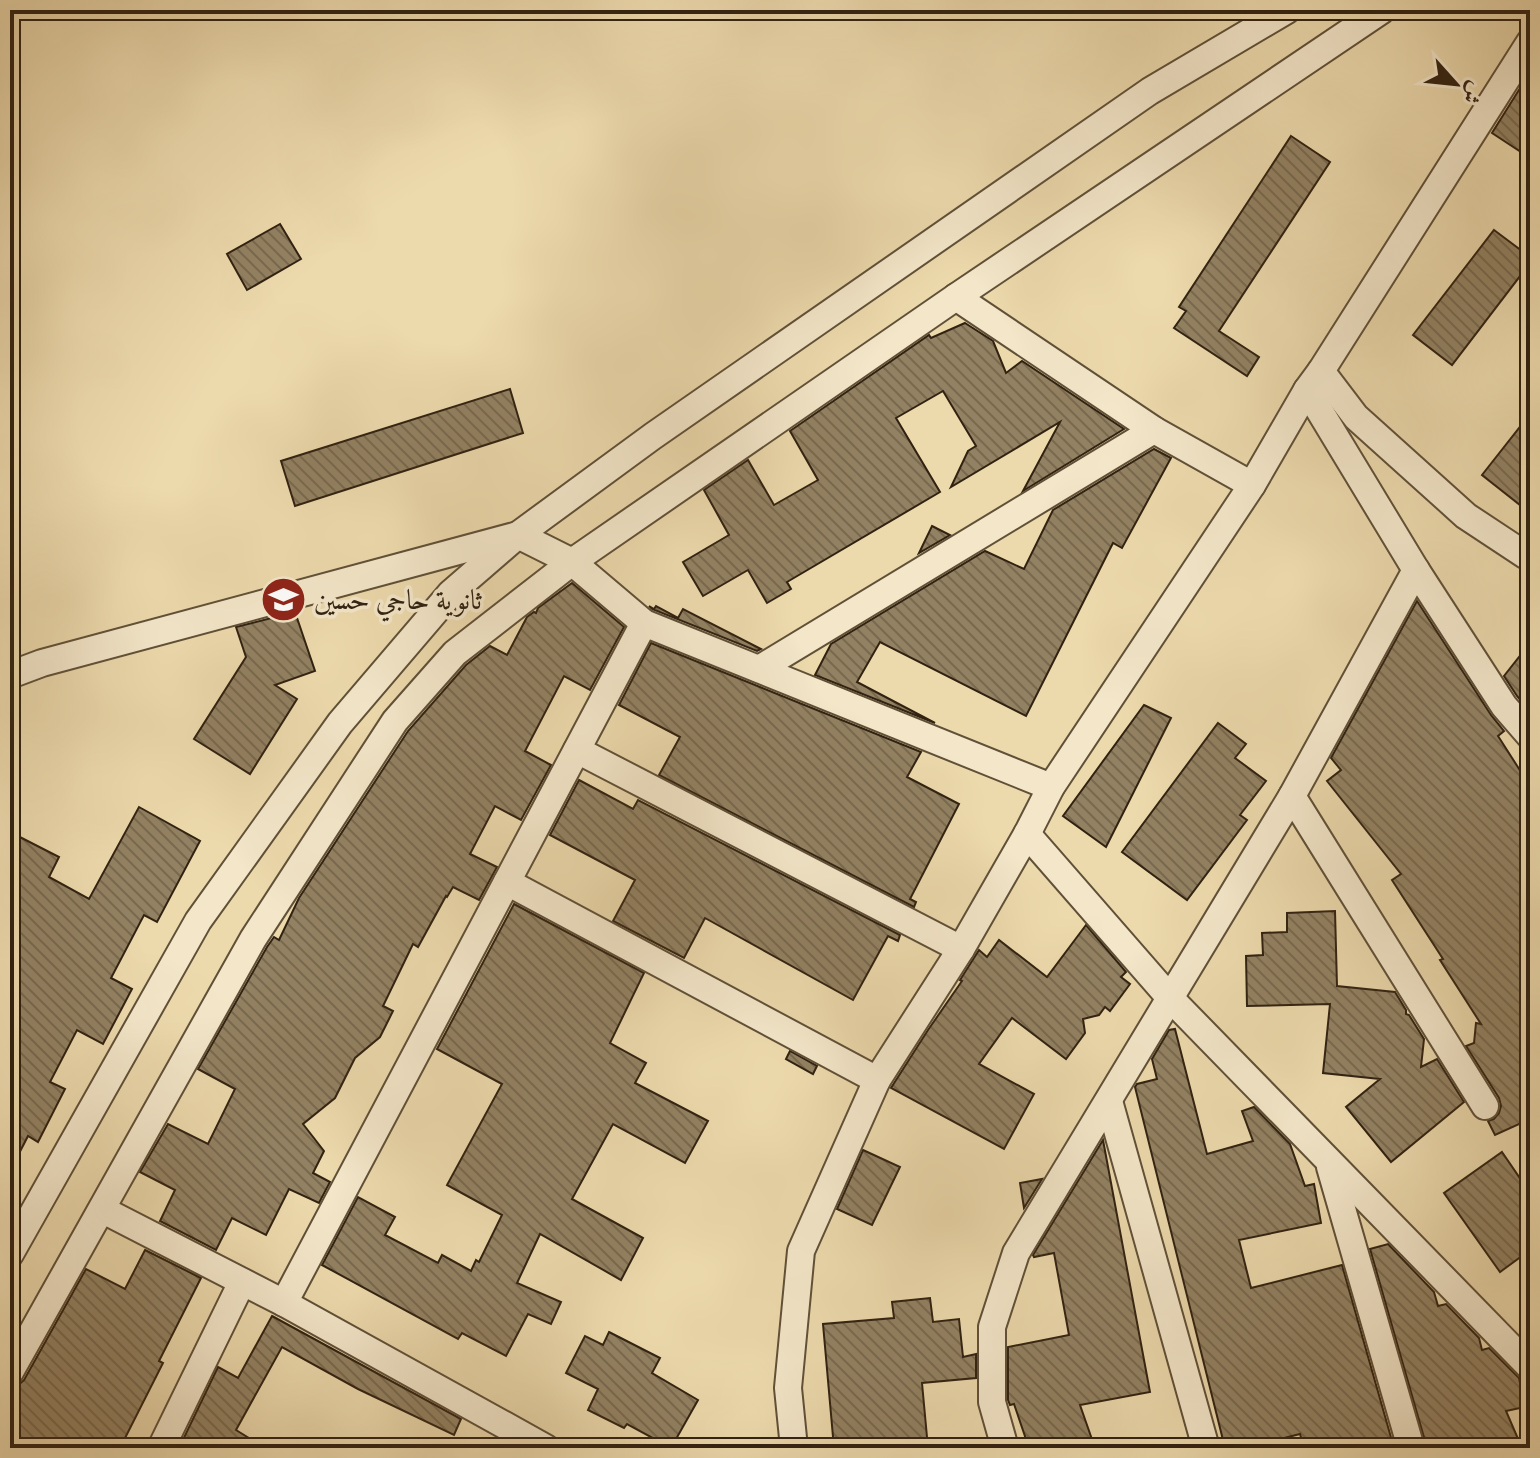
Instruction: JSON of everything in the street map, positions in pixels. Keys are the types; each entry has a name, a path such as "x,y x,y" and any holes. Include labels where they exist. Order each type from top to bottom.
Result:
{"street":[{"path":"10,1254 198,921 340,723 451,593 518,535 653,436 1150,91 1287,10"},
{"path":"10,1372 253,939 395,721 455,653 572,562 956,297 1382,10"},
{"path":"794,1448 788,1388 801,1251 877,1080 961,949 1051,787 1252,485 1314,380 1530,42"},
{"path":"956,297 1154,430 1252,485"},
{"path":"1314,380 1466,516 1530,557"},
{"path":"1314,380 1416,570 1504,706 1530,736"},
{"path":"759,669 1154,430"},
{"path":"10,675 42,663 518,535 572,562 644,623 1051,787"},
{"path":"1005,1448 992,1402 992,1327 1016,1253 1292,796 1416,570"},
{"path":"284,1303 644,623"},
{"path":"577,750 961,949"},
{"path":"1292,796 1485,1106"},
{"path":"1027,834 1170,998 1530,1367"},
{"path":"507,882 877,1080"},
{"path":"1109,1101 1206,1448"},
{"path":"1329,1163 1411,1448"},
{"path":"103,1210 284,1303 546,1448"},
{"path":"161,1448 242,1282"}],"building":[{"path":"1530,76 1530,158 1492,133"},
{"path":"1291,136 1330,162 1219,331 1259,357 1247,376 1174,328 1186,311 1179,307"},
{"path":"280,224 301,259 247,290 227,254"},
{"path":"1494,230 1530,257 1530,263 1452,365 1413,335"},
{"path":"965,323 993,341 1006,373 1022,361 1124,429 1023,491 1060,422 951,487 968,451 976,446 943,391 896,418 940,492 787,582 791,589 767,603 748,570 703,596 683,562 729,535 704,490 748,460 774,505 818,480 790,431 929,335 931,338"},
{"path":"510,389 523,433 295,506 281,461"},
{"path":"1530,414 1530,513 1482,475"},
{"path":"1154,449 1171,458 1122,548 1113,543 1026,716 880,642 857,682 935,723 815,675 831,644 985,551 1024,569 1053,510"},
{"path":"932,526 950,535 919,553"},
{"path":"572,583 624,627 590,690 564,676 525,751 551,765 521,820 495,806 470,854 497,867 479,900 453,887 418,947 413,944 383,1006 393,1011 380,1037 355,1058 335,1098 303,1124 324,1151 313,1173 330,1182 319,1203 289,1189 266,1235 232,1218 216,1250 160,1221 175,1190 140,1172 168,1124 208,1144 235,1089 198,1069 267,947 274,937 279,940 299,898 408,731 466,665 490,646 507,655 527,617"},
{"path":"1417,601 1504,731 1498,736 1530,786 1530,1119 1495,1135 1488,1121 1499,1113 1499,1098 1466,1046 1474,1043 1476,1023 1481,1024 1392,880 1401,874 1327,781 1341,770 1331,758"},
{"path":"649,606 654,609 656,606 678,618 683,609 761,649 757,651 652,609"},
{"path":"295,612 315,671 275,685 297,699 250,774 194,739 246,657 236,627"},
{"path":"651,643 921,752 907,777 959,804 910,899 916,902 914,907 659,775 680,737 619,705"},
{"path":"1530,643 1530,712 1504,676"},
{"path":"1144,705 1171,718 1106,847 1063,816"},
{"path":"1218,723 1246,744 1235,758 1266,781 1240,815 1247,820 1187,900 1122,852"},
{"path":"579,780 633,809 638,800 900,935 898,941 888,936 853,1000 705,918 684,958 613,921 635,880 550,835"},
{"path":"139,807 200,841 157,922 144,915 111,978 132,989 103,1044 77,1030 50,1082 65,1089 38,1142 28,1136 10,1171 10,832 59,857 49,877 89,899"},
{"path":"514,904 644,973 610,1043 646,1063 635,1083 708,1121 685,1163 613,1124 572,1199 643,1238 621,1280 540,1234 517,1283 561,1302 551,1324 528,1314 506,1356 462,1333 458,1339 322,1265 358,1197 395,1217 385,1235 438,1263 442,1255 471,1271 476,1260 479,1262 502,1215 447,1185 502,1084 437,1049"},
{"path":"1335,911 1337,986 1395,992 1424,1039 1421,1067 1437,1059 1464,1102 1391,1162 1346,1107 1380,1079 1323,1073 1330,1004 1247,1006 1246,956 1263,955 1262,933 1287,932 1287,913"},
{"path":"1086,925 1126,972 1121,977 1130,984 1110,1011 1105,1007 1099,1015 1083,1019 1085,1033 1066,1059 1012,1018 979,1064 1034,1094 1004,1149 891,1088 979,950 987,957 999,940 1047,977"},
{"path":"1175,1029 1207,1154 1253,1141 1242,1111 1254,1107 1290,1144 1305,1186 1314,1184 1321,1223 1239,1240 1251,1288 1342,1265 1394,1448 1304,1448 1300,1434 1245,1448 1225,1448 1135,1087 1157,1079 1152,1059 1169,1030"},
{"path":"790,1051 817,1066 813,1074 786,1059"},
{"path":"1103,1140 1150,1392 1080,1405 1095,1448 1029,1448 1014,1404 1010,1405 1008,1400 1008,1347 1069,1335 1054,1253 1033,1255"},
{"path":"863,1150 900,1167 872,1225 837,1209"},
{"path":"1502,1152 1530,1193 1530,1250 1500,1272 1444,1193"},
{"path":"1042,1179 1024,1208 1020,1183"},
{"path":"1388,1244 1434,1292 1438,1306 1446,1304 1479,1338 1482,1350 1489,1348 1519,1378 1525,1407 1506,1411 1522,1448 1427,1448 1370,1249"},
{"path":"145,1250 201,1278 120,1448 10,1448 10,1388 24,1380 86,1269 125,1289"},
{"path":"930,1298 933,1322 959,1319 963,1357 976,1354 976,1378 922,1383 928,1448 834,1448 823,1324 894,1318 892,1302"},
{"path":"272,1316 461,1419 454,1435 358,1389 282,1347 236,1430 265,1448 179,1448 218,1367 238,1378"},
{"path":"609,1332 660,1358 652,1373 698,1400 671,1448 627,1424 624,1428 588,1410 598,1389 566,1373 585,1336 603,1345"}],"place":[{"name":"ثانوية حاجي حسين","path":"283,599"}]}
